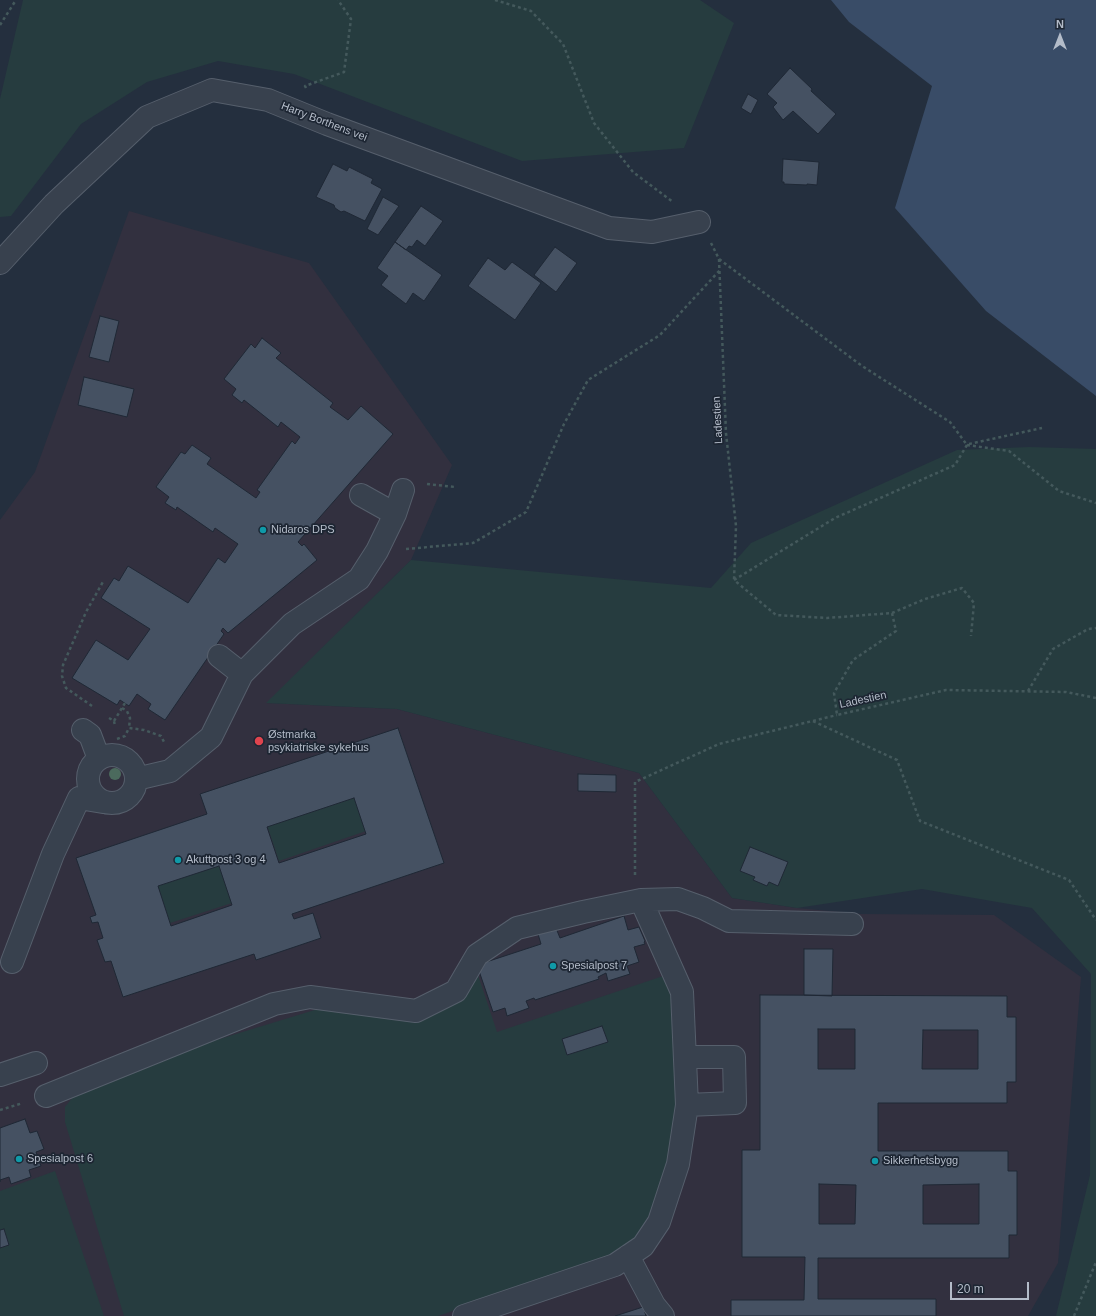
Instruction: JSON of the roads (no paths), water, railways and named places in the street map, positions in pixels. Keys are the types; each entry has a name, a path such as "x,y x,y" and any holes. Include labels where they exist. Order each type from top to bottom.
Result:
{"street":[{"name":"Harry Borthens vei","path":"0,264 54,204 147,117 212,90 268,100 327,124 609,228 652,232 699,222"},
{"path":"136,779 170,771 211,737 242,674 292,624 359,579 377,551 395,514 403,490"},
{"path":"361,494 395,514"},
{"path":"220,656 242,674"},
{"path":"12,962 53,854 79,798 111,803 119,802 126,799 134,787 136,779 131,765 125,759 111,751 83,730"},
{"path":"103,802 91,792 88,786 89,770 93,763 111,751"},
{"path":"46,1096 274,1004 310,997 416,1010 456,991 477,955 517,928 638,900 678,899 703,908 729,921 852,924"},
{"path":"464,1316 615,1265 642,1246 659,1222 678,1164 687,1105 682,992 638,900"},
{"path":"685,1057 734,1056 734,1103 687,1105"},
{"path":"0,1075 36,1063"},
{"path":"628,1256 654,1306 663,1316"}],"water":[{"path":"831,0 1096,0 1096,396 986,311 895,208 932,86 849,22"}],"place":[{"name":"Nidaros DPS","path":"263,530"},
{"name":"Østmarka psykiatriske sykehus","path":"259,741"},
{"name":"Akuttpost 3 og 4","path":"178,860"},
{"name":"Spesialpost 7","path":"553,966"},
{"name":"Spesialpost 6","path":"19,1159"},
{"name":"Sikkerhetsbygg","path":"875,1161"}]}
